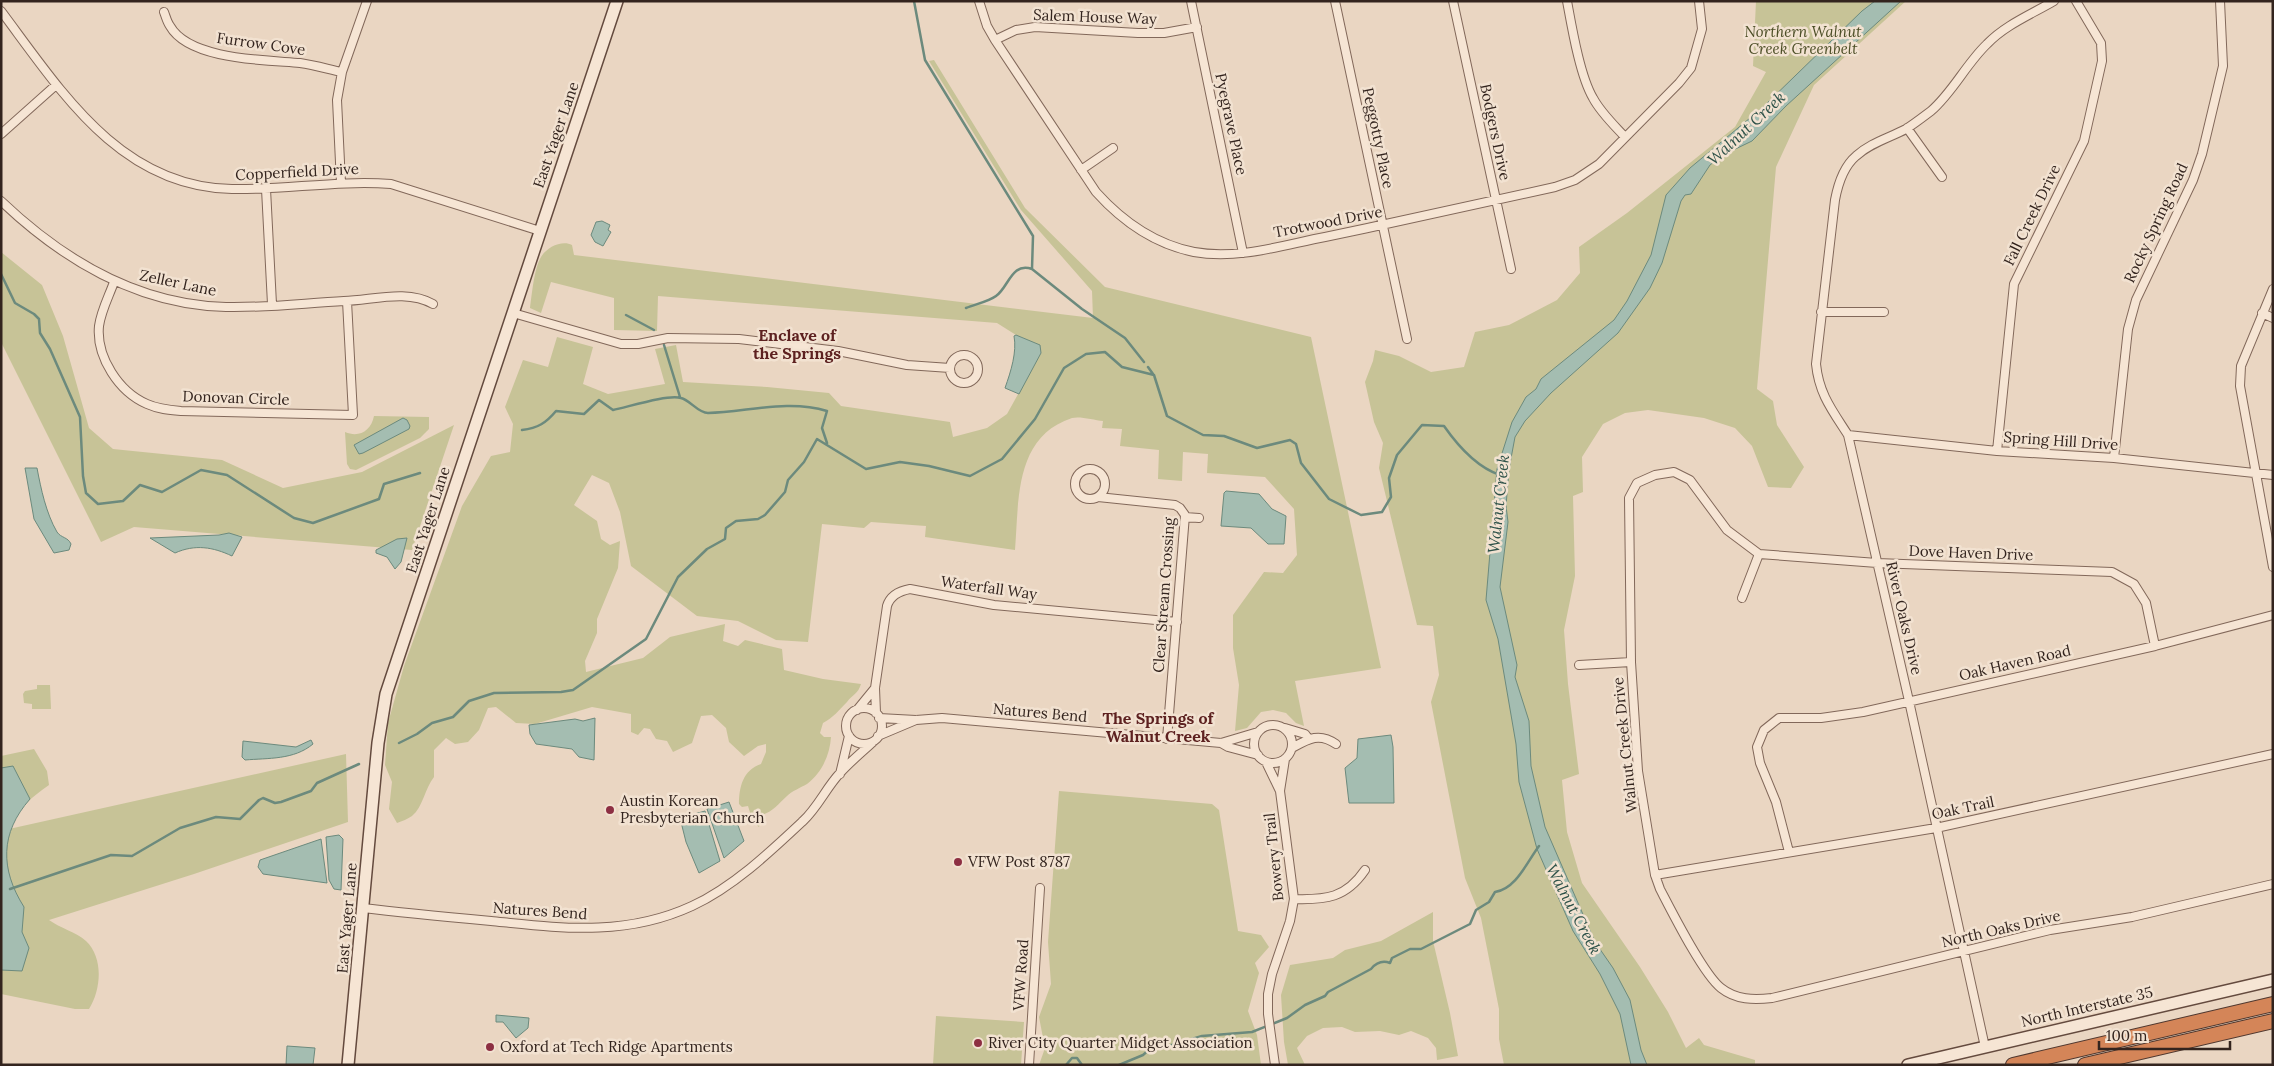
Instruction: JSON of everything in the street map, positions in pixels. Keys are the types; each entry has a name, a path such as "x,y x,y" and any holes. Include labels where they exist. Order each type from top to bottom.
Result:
{"highway":[{"path":"2013,1065 2273,1004"},
{"path":"2085,1065 2273,1021"}],"street":[{"path":"341,183 337,100 342,72 367,1"},
{"name":"East Yager Lane","path":"348,1065 378,743 386,694 617,1"},
{"name":"Trotwood Drive","path":"979,1 987,26 995,40 1096,192 1113,211 1151,238 1174,247 1195,252 1217,254 1243,253 1383,225 1555,187 1575,180 1599,164 1679,83 1691,68 1702,30 1698,1"},
{"name":"Pyegrave Place","path":"1191,1 1243,253"},
{"name":"Peggotty Place","path":"1335,1 1407,339"},
{"name":"Bodgers Drive","path":"1453,1 1511,269"},
{"path":"1567,1 1585,80 1603,114 1625,137"},
{"name":"River Oaks Drive","path":"1985,1047 1848,435 1827,403 1818,383 1816,364 1834,200 1838,182 1855,156 1871,145 1907,128 1932,110 1947,95 1986,44 2005,29 2054,1"},
{"name":"Fall Creek Drive","path":"1997,451 2014,284 2084,141 2102,61 2101,42 2076,1"},
{"name":"Rocky Spring Road","path":"2114,458 2128,329 2136,300 2193,180 2202,154 2223,66 2220,1"},
{"name":"Copperfield Drive","path":"1,11 80,115 110,142 136,160 163,174 188,183 211,187 266,189 366,182 391,184 540,231"},
{"name":"Furrow Cove","path":"164,12 170,27 182,40 208,50 230,57 303,64 342,72"},
{"name":"Salem House Way","path":"995,40 1016,30 1035,27 1138,33 1197,28"},
{"path":"1,134 56,85"},
{"path":"1907,128 1942,178"},
{"path":"1081,170 1114,148"},
{"path":"266,189 272,304"},
{"name":"Zeller Lane","path":"1,201 23,222 58,249 114,282 150,293 200,304 226,307 410,296 422,298 433,304"},
{"name":"Donovan Circle","path":"114,282 99,327 106,362 121,385 131,395 146,404 181,411 354,415 347,301"},
{"path":"2273,289 2241,366 2240,386 2273,567"},
{"path":"1821,312 1884,312"},
{"path":"513,313 621,344 638,344 668,338 739,339 838,351 907,364 950,368"},
{"path":"2262,313 2273,318"},
{"name":"Spring Hill Drive","path":"1848,435 1997,451 2114,458 2273,475"},
{"name":"Clear Stream Crossing","path":"1098,497 1104,490 1103,476 1091,469 1078,475 1075,485 1079,494 1088,500 1098,497 1175,505 1183,511 1185,517 1167,739"},
{"name":"Walnut Creek Drive","path":"1737,997 1720,988 1707,971 1660,889 1655,874 1638,771 1631,662 1629,498 1637,483 1654,475 1674,472 1690,480 1727,530 1758,554"},
{"path":"1185,517 1199,518"},
{"path":"1742,598 1758,554"},
{"name":"Dove Haven Drive","path":"1758,554 1877,563 2112,572 2134,584 2146,603 2155,646"},
{"name":"Waterfall Way","path":"877,715 875,688 888,603 893,596 903,590 910,589 994,605 1177,622"},
{"name":"Oak Haven Road","path":"1789,852 1776,802 1760,763 1757,746 1764,730 1779,718 1821,718 1863,712 2155,646 2273,615"},
{"path":"1579,665 1631,662"},
{"path":"857,710 865,709 877,715 882,728 875,739 860,744 849,736 846,725 847,720 875,688"},
{"name":"Natures Bend","path":"877,715 916,720 942,718 1221,743 1258,732"},
{"name":"Natures Bend","path":"363,908 572,930 632,925 661,918 692,906 715,893 743,873 805,820 840,774 875,739 916,720"},
{"path":"1284,728 1292,737 1292,748 1286,759 1276,763 1266,762 1258,756 1254,742 1258,732 1270,724 1284,728 1305,734 1308,738"},
{"name":"Natures Bend","path":"840,774 849,736"},
{"path":"1292,748 1308,738 1324,738 1336,744"},
{"name":"Natures Bend","path":"1221,743 1258,756"},
{"name":"Oak Trail","path":"1655,874 1936,828 2273,754"},
{"name":"Bowery Trail","path":"1280,792 1286,759"},
{"name":"Bowery Trail","path":"1266,762 1280,792 1294,900 1290,921 1272,974 1268,998 1274,1065"},
{"path":"1294,900 1321,898 1344,893 1355,885 1364,870"},
{"name":"North Oaks Drive","path":"1737,997 1752,1000 1772,998 2050,930 2132,917 2273,884"},
{"name":"VFW Road","path":"1029,1065 1040,888"},
{"name":"North Interstate 35","path":"1908,1065 2273,980"}],"green space":[{"name":"Northern Walnut Creek Greenbelt","path":"1756,1 1906,1 1814,85 1776,167 1757,389 1773,401 1777,425 1804,467 1791,488 1768,487 1752,446 1735,428 1704,418 1648,410 1625,413 1603,424 1582,457 1583,492 1573,496 1575,576 1564,630 1568,684 1579,774 1562,780 1567,832 1582,883 1640,967 1668,1012 1686,1048 1699,1038 1704,1045 1755,1060 1755,1065 1504,1065 1499,1039 1499,1009 1481,918 1465,878 1431,702 1439,675 1433,626 1417,625 1379,468 1383,443 1374,422 1365,382 1375,350 1399,356 1431,372 1464,367 1475,332 1509,325 1557,300 1580,273 1579,247 1627,213 1735,127 1766,72 1753,66"},
{"path":"934,60 1025,208 1105,287 1311,337 1381,668 1295,681 1304,726 1296,723 1286,713 1273,710 1261,712 1247,728 1235,731 1239,685 1233,648 1233,615 1264,572 1283,573 1297,555 1294,509 1265,477 1207,473 1208,454 1183,452 1182,481 1158,479 1159,450 1120,446 1122,429 1102,428 1103,421 1072,418 1053,427 1039,440 1030,455 1023,473 1017,511 1015,550 925,537 926,526 871,522 864,528 822,524 808,642 776,640 738,621 697,616 631,566 620,512 609,483 592,475 574,505 597,521 601,539 610,545 620,541 618,568 597,619 597,633 585,661 586,672 643,658 670,637 725,624 723,641 738,646 745,640 782,649 784,670 823,679 861,684 857,692 823,723 820,733 824,737 831,737 829,750 821,769 807,784 791,793 773,809 762,815 759,827 753,822 748,806 742,807 739,804 739,798 741,785 746,775 750,770 761,764 766,752 766,744 758,746 744,756 729,742 726,728 712,715 701,716 692,743 673,752 667,741 656,739 650,729 644,728 638,735 631,732 631,714 592,707 535,724 516,723 496,707 488,708 479,730 468,742 455,744 446,738 434,750 434,777 421,803 412,816 397,823 389,809 392,782 385,765 388,723 404,666 462,506 491,456 510,452 513,424 505,407 523,360 548,367 557,337 593,347 583,384 608,394 665,384 655,349 676,345 683,382 829,393 841,406 950,422 953,437 987,428 1007,414 1041,353 1039,345 1016,335 997,323 658,296 657,331 614,330 614,298 551,282 541,313 530,308 537,268 541,257 547,250 555,245 564,243 572,245 574,255 1093,318 1092,291 1021,210 929,61"},
{"path":"1,252 42,285 63,336 89,428 113,449 222,460 283,488 362,472 454,425 412,550 134,527 101,542 1,342"},
{"path":"374,416 429,417 429,429 420,438 356,470 350,469 347,464 345,432 360,434 364,432 370,426"},
{"path":"37,685 50,685 51,709 32,709 32,704 24,703 23,694 25,691 37,689"},
{"path":"34,749 47,771 49,785 20,809 9,829 346,754 348,822 49,920 86,941 96,956 99,974 98,984 89,1009 75,1009 1,994 1,756"},
{"path":"1059,791 1212,804 1219,810 1238,931 1261,935 1269,947 1255,963 1259,973 1248,1011 1257,1035 1261,1065 1039,1065 1045,1048 1039,1017 1051,984 1048,942"},
{"path":"1433,912 1433,941 1458,1056 1437,1060 1436,1048 1428,1038 1411,1031 1399,1035 1380,1031 1355,1032 1342,1027 1323,1028 1307,1036 1297,1048 1305,1065 1288,1065 1284,1042 1281,995 1290,965 1333,958 1345,950 1381,941"},
{"name":"River City Quarter Midget Association","path":"936,1016 1024,1022 1021,1065 933,1065"}],"water":[{"name":"Walnut Creek","path":"1875,1 1901,1 1786,106 1752,141 1723,155 1710,165 1691,194 1685,195 1681,201 1662,263 1650,288 1618,333 1551,393 1525,421 1515,437 1509,469 1506,506 1508,522 1500,587 1517,665 1515,677 1529,721 1531,766 1545,827 1595,942 1613,968 1630,1000 1641,1050 1647,1065 1631,1065 1620,1014 1600,974 1573,931 1537,849 1519,782 1516,744 1498,639 1486,600 1497,469 1512,422 1526,397 1536,389 1541,379 1614,320 1627,301 1651,255 1666,195 1690,168 1762,108 1862,11"},
{"path":"602,221 610,225 608,230 611,232 603,246 595,242 591,235 596,222"},
{"path":"1016,335 1040,345 1041,353 1019,394 1005,388 1013,362 1014,336"},
{"path":"403,418 407,420 410,426 409,429 359,454 354,445"},
{"path":"25,468 37,468 50,517 57,532 70,542 69,550 54,553 34,519"},
{"path":"1226,491 1259,494 1272,509 1286,516 1284,544 1268,544 1251,528 1221,526 1224,493"},
{"path":"229,533 242,537 232,556 218,550 204,548 190,548 175,553 150,538 219,535"},
{"path":"407,538 401,562 395,569 387,557 376,553 376,550 397,539"},
{"path":"595,718 594,760 579,757 572,749 536,744 530,734 529,725 575,719 583,721"},
{"path":"1391,735 1394,803 1349,803 1345,768 1357,758 1358,739"},
{"path":"311,740 313,744 289,756 245,760 242,757 243,741 296,747"},
{"path":"13,766 30,799 13,825 7,852 7,865 11,879 24,907 22,932 29,948 22,971 1,970 1,768"},
{"path":"729,802 744,841 724,858 707,809"},
{"path":"705,811 720,861 699,873 686,842 680,818"},
{"path":"339,835 343,839 341,890 334,889 329,880 326,837"},
{"path":"321,839 327,883 263,874 258,867 260,860"},
{"path":"496,1015 529,1018 528,1028 516,1038 503,1022 496,1022"},
{"path":"287,1046 315,1048 313,1065 286,1065"}],"waterway":[{"path":"914,1 925,60 1033,236 1032,269"},
{"path":"966,308 996,296 1011,276 1019,269 1032,269 1082,309 1125,338 1144,362"},
{"path":"1,274 15,303 39,319 40,333 50,349 80,417 83,476 86,493 98,504 123,501 140,485 162,492 201,470 227,475 294,518 313,523 379,499 384,484 420,473"},
{"path":"626,315 654,330"},
{"path":"664,345 680,397"},
{"name":"Walnut Creek","path":"399,743 417,734 432,723 453,717 469,701 494,693 561,692 573,690 646,639 678,577 707,549 725,539 726,528 736,521 758,519 765,515 785,492 788,480 804,462 817,439 866,469 900,462 929,466 970,476 1002,459 1035,419 1064,368 1086,354 1105,352 1122,367 1154,375 1167,416 1203,435 1224,436 1257,448 1290,440 1296,444 1301,463 1329,499 1361,515 1382,512 1391,497 1389,478 1397,455 1422,425 1444,426 1468,455 1483,467 1500,475"},
{"path":"1148,367 1153,374"},
{"path":"522,430 541,424 556,411 584,414 599,400 613,410 658,399 675,397 684,399 701,411 708,413 782,406 797,406 827,411 822,428 827,443"},
{"path":"10,889 111,855 132,856 180,828 216,817 240,819 263,798 275,803 281,802 311,791 317,783 359,764"},
{"path":"1119,1065 1143,1055 1152,1047 1165,1047 1202,1036 1252,1032 1287,1018 1305,1005 1325,996 1328,992 1377,964 1382,962 1390,963 1392,958 1410,949 1421,949 1470,924 1476,910 1489,902 1495,892 1509,886 1515,880 1539,846"},
{"path":"1066,1065 1072,1058 1077,1058 1082,1065"}],"place":[{"name":"Austin Korean Presbyterian Church","path":"610,810"},
{"name":"VFW Post 8787","path":"958,862"},
{"name":"River City Quarter Midget Association","path":"978,1043"},
{"name":"Oxford at Tech Ridge Apartments","path":"490,1047"}],"district":[{"name":"Enclave of the Springs","path":"797,344"},
{"name":"The Springs of Walnut Creek","path":"1158,727"}]}
